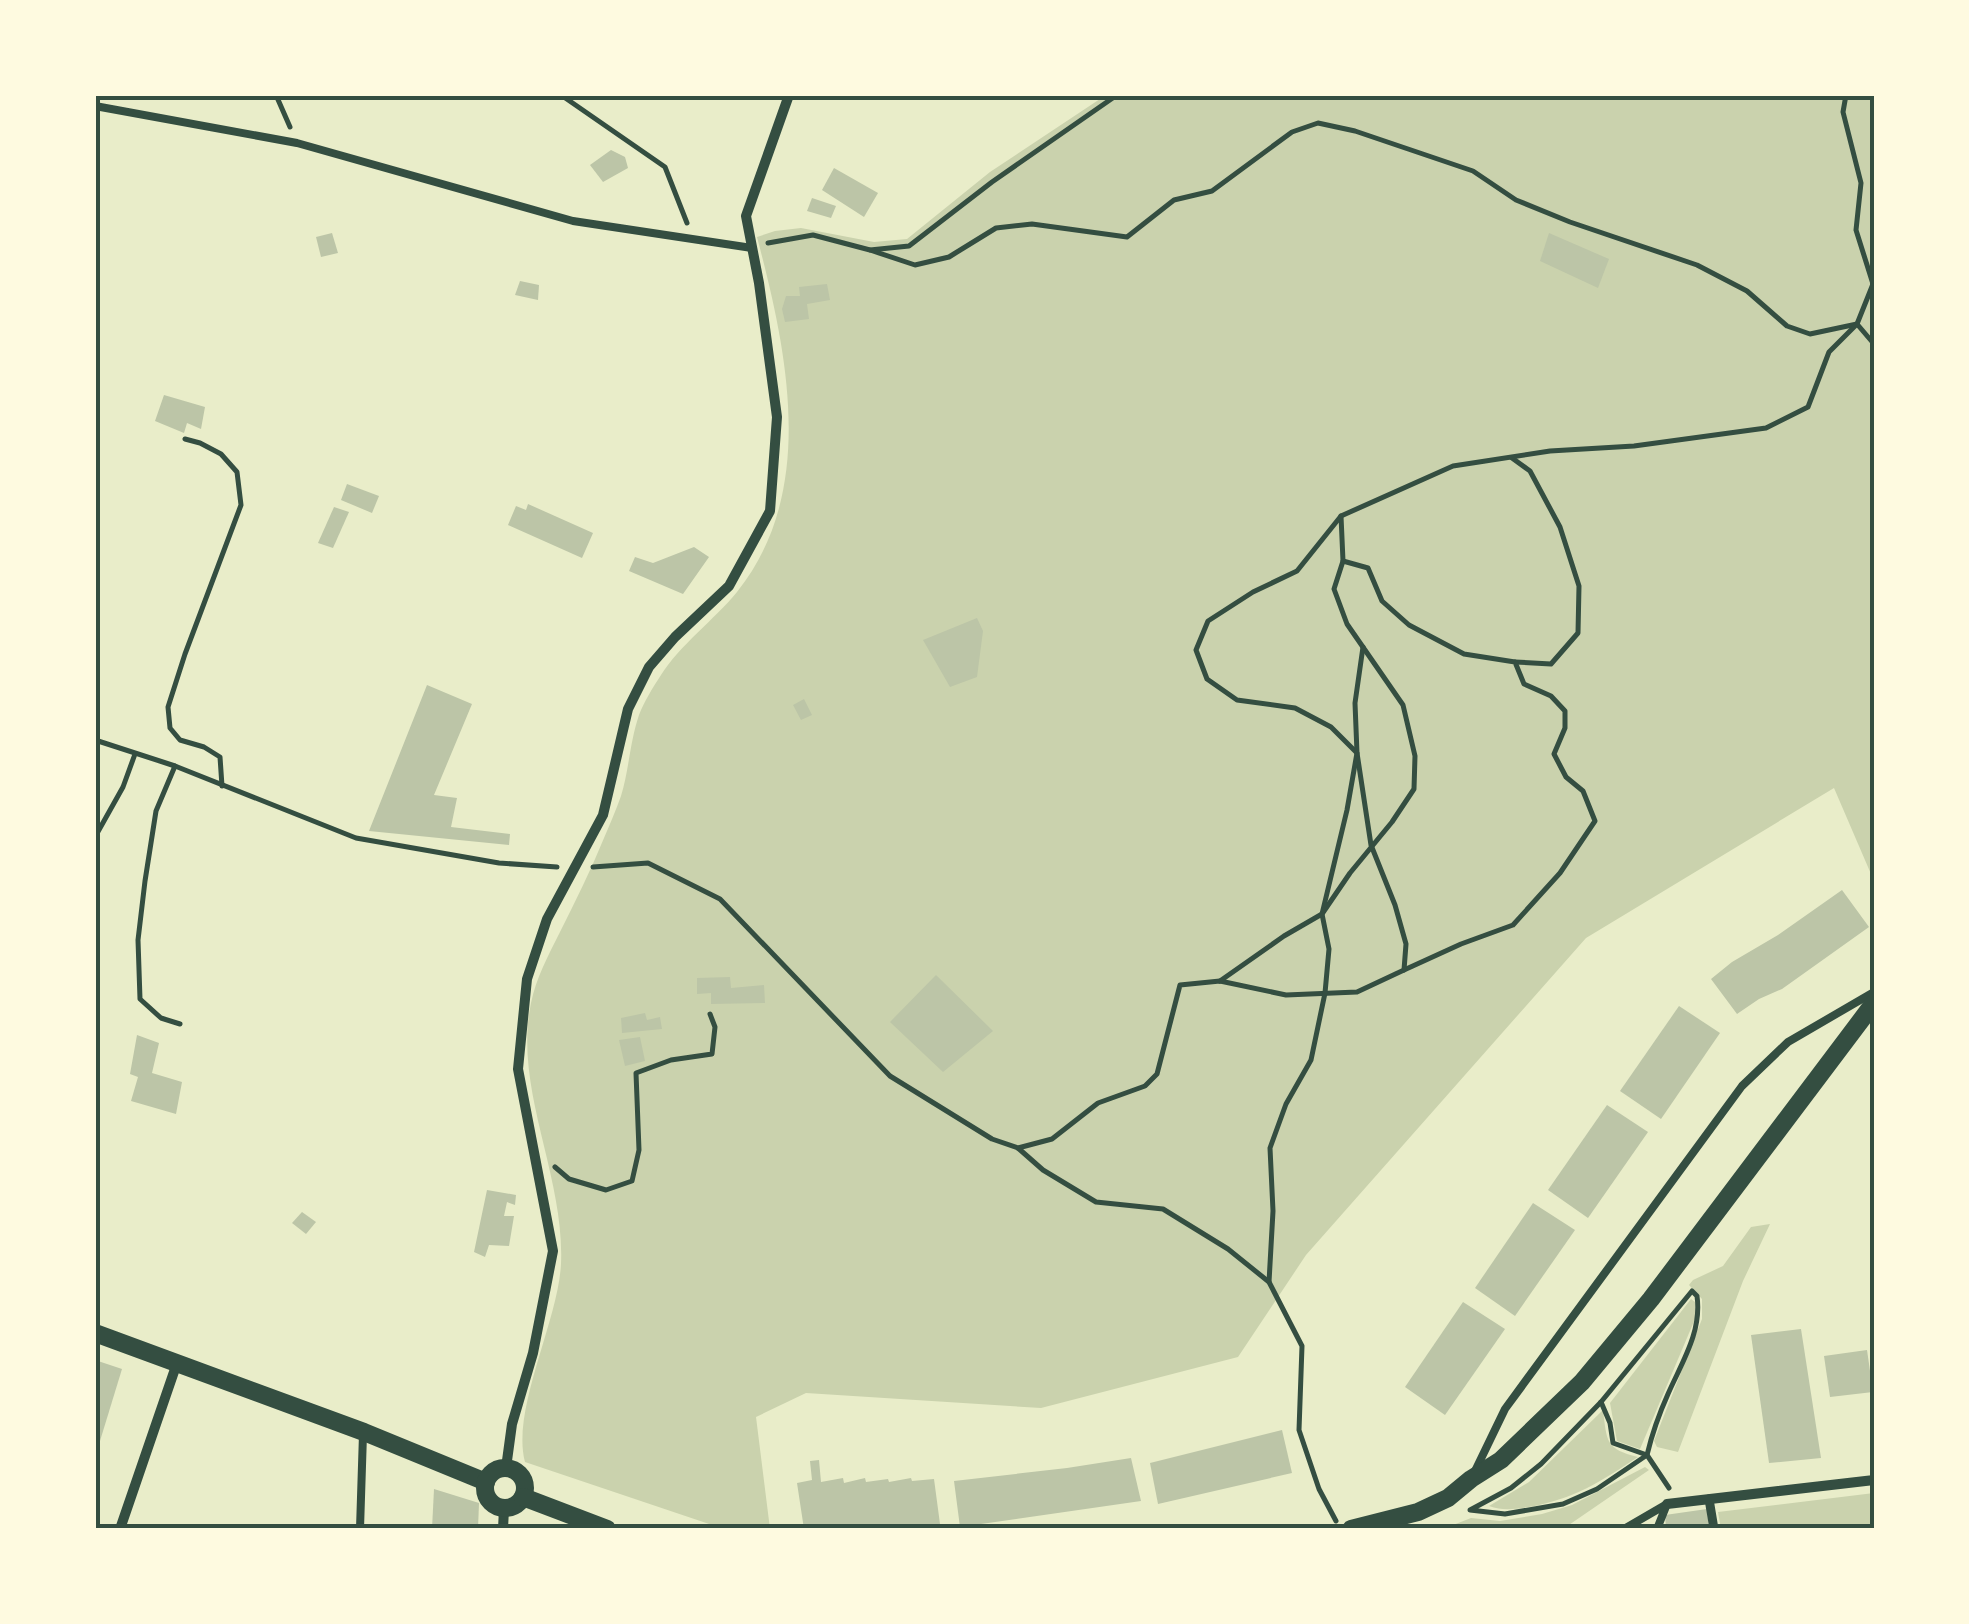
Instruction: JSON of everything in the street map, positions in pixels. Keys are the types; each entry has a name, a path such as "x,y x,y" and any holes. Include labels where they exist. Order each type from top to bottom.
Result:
{"street":[{"path":"506,1468 512,1424 533,1352 552,1250 518,1069 527,979 547,919 603,815 628,709 648,668 729,586 770,512 778,418 746,216 789,95"},
{"path":"1351,1529 1418,1512 1448,1498 1501,1460 1582,1382 1652,1300 1874,1003"},
{"path":"95,1333 364,1432 486,1482"},
{"path":"120,1529 177,1363"},
{"path":"506,1468 522,1477 526,1489 516,1506 504,1508 487,1498 486,1482 494,1472 506,1468"},
{"path":"1667,1504 1874,1480"},
{"path":"523,1496 607,1529"},
{"path":"1709,1499 1714,1529"},
{"path":"503,1529 504,1508"}],"lane":[{"path":"95,106 297,143 573,222 752,248"},
{"path":"1471,1479 1505,1409 1742,1086 1788,1042 1874,992"},
{"path":"360,1529 364,1432"},
{"path":"1624,1529 1667,1504"},
{"path":"1657,1529 1667,1504"}],"path":[{"path":"276,95 297,143"},
{"path":"561,95 665,166 693,240"},
{"path":"870,250 910,246 992,182 1117,95"},
{"path":"1356,753 1331,727 1295,708 1237,700 1207,680 1196,650 1208,621 1253,592 1297,571 1341,516 1453,466 1550,451 1634,446 1766,428 1808,406 1828,352 1857,324 1874,283 1856,230 1861,183 1843,112 1846,95"},
{"path":"752,248 813,235 915,264 948,257 996,228 1032,224 1127,237 1174,200 1212,191 1292,132 1318,123 1355,131 1473,171 1516,200 1697,265 1746,291 1787,326 1810,334 1857,324"},
{"path":"1857,324 1874,344"},
{"path":"185,439 221,454 237,472 241,505 168,708 170,728 180,740 220,757 222,786"},
{"path":"1343,561 1368,568 1382,602 1409,625 1464,654 1551,664 1578,633 1579,586 1560,527 1530,471 1510,457"},
{"path":"1220,981 1322,914 1414,789 1415,756 1403,706 1347,624 1334,589 1343,561 1341,516"},
{"path":"1363,647 1355,703 1356,753 1371,845 1406,944 1404,970"},
{"path":"1018,1148 1052,1139 1098,1104 1145,1086 1157,1074 1180,985 1220,981 1286,995 1357,992 1461,944 1513,925 1560,872 1596,821 1583,791 1566,777 1554,754 1565,728 1565,711 1551,696 1524,684 1515,662"},
{"path":"95,740 175,766 356,838 499,863 575,868 648,864 720,900 890,1076 992,1138 1018,1148 1043,1170 1096,1202 1163,1209 1228,1249 1269,1282 1302,1346 1299,1430 1319,1490 1340,1529"},
{"path":"1269,1282 1273,1211 1270,1148 1286,1104 1311,1060 1325,993 1329,948 1322,914 1356,753"},
{"path":"95,837 123,787 135,754"},
{"path":"175,766 156,811 138,940 140,999 161,1018 180,1024"},
{"path":"532,1150 570,1178 606,1190 632,1181 638,1150 636,1073 672,1060 712,1054 716,1027 710,1014"},
{"path":"1692,1291 1697,1296 1700,1316 1647,1455 1597,1489 1562,1504 1505,1514 1470,1510 1511,1488 1541,1464 1601,1402 1692,1291"},
{"path":"1582,1382 1601,1402 1614,1444 1647,1455 1669,1488 1667,1504"}],"green space":[{"path":"1106,95 1874,95 1874,881 1834,788 1586,938 1306,1255 1238,1357 1041,1408 806,1393 756,1417 770,1529 724,1529 525,1462 524,1417 561,1264 555,1198 529,1068 527,1035 531,1003 543,967 619,801 643,705 669,664 737,592 762,552 779,510 787,465 789,419 778,326 757,237 801,228 874,242 907,239 990,172"},
{"path":"1770,1224 1743,1281 1678,1452 1657,1447 1654,1441 1702,1319 1702,1299 1689,1285 1723,1266 1751,1227"},
{"path":"1691,1299 1695,1302 1695,1319 1640,1449 1617,1441 1610,1403"},
{"path":"1603,1410 1613,1447 1638,1457 1599,1482 1560,1499 1513,1509 1489,1506 1529,1482"},
{"path":"1645,1467 1649,1470 1563,1529 1443,1529 1471,1518 1500,1521 1572,1505"},
{"path":"1874,1493 1874,1529 1721,1529 1718,1512"}],"building":[{"path":"611,150 625,157 628,168 603,182 590,165"},
{"path":"834,168 878,193 864,217 822,190"},
{"path":"812,198 836,206 831,218 807,211"},
{"path":"332,233 338,253 321,257 316,237"},
{"path":"1549,233 1609,259 1598,288 1540,261"},
{"path":"520,281 539,285 538,300 515,295"},
{"path":"827,284 830,300 807,304 809,319 785,322 782,309 786,296 800,296 799,287"},
{"path":"164,395 205,407 201,429 187,423 184,433 155,421"},
{"path":"347,484 379,496 372,513 341,500"},
{"path":"528,504 593,533 582,558 508,525 516,506 526,510"},
{"path":"334,507 349,512 333,548 318,543"},
{"path":"694,547 709,557 683,594 629,571 635,557 653,563"},
{"path":"977,618 983,631 977,677 950,687 923,640"},
{"path":"427,685 472,704 434,795 457,798 451,827 510,834 509,845 369,831"},
{"path":"804,699 812,715 801,720 793,705"},
{"path":"1842,890 1869,927 1782,989 1737,1014 1711,979"},
{"path":"936,975 993,1031 943,1072 890,1022"},
{"path":"730,977 731,988 764,985 765,1003 711,1004 711,993 697,994 697,978"},
{"path":"1679,1006 1720,1033 1661,1119 1620,1091"},
{"path":"645,1013 647,1020 660,1017 662,1029 622,1033 621,1018"},
{"path":"137,1035 159,1043 152,1073 182,1082 176,1114 131,1101 138,1077 130,1074"},
{"path":"640,1037 645,1061 625,1066 619,1040"},
{"path":"1607,1105 1648,1132 1588,1218 1548,1190"},
{"path":"487,1190 516,1195 515,1205 507,1202 504,1216 514,1216 509,1246 489,1245 485,1257 474,1252"},
{"path":"1533,1203 1575,1230 1515,1316 1475,1288"},
{"path":"302,1212 316,1222 306,1234 292,1223"},
{"path":"1463,1302 1505,1329 1445,1415 1405,1387"},
{"path":"1801,1329 1821,1458 1769,1463 1751,1335"},
{"path":"1867,1350 1873,1392 1830,1397 1824,1356"},
{"path":"95,1360 122,1369 96,1454 95,1454"},
{"path":"1282,1430 1292,1473 1158,1504 1150,1463"},
{"path":"1131,1458 1141,1501 960,1527 954,1481"},
{"path":"819,1460 821,1482 843,1478 844,1483 865,1478 866,1482 934,1479 940,1524 919,1528 918,1524 897,1528 896,1524 873,1524 851,1528 851,1524 804,1529 797,1483 812,1480 810,1461"},
{"path":"434,1489 479,1503 478,1529 432,1529"},
{"path":"1707,1509 1709,1529 1666,1529 1665,1515"}]}
